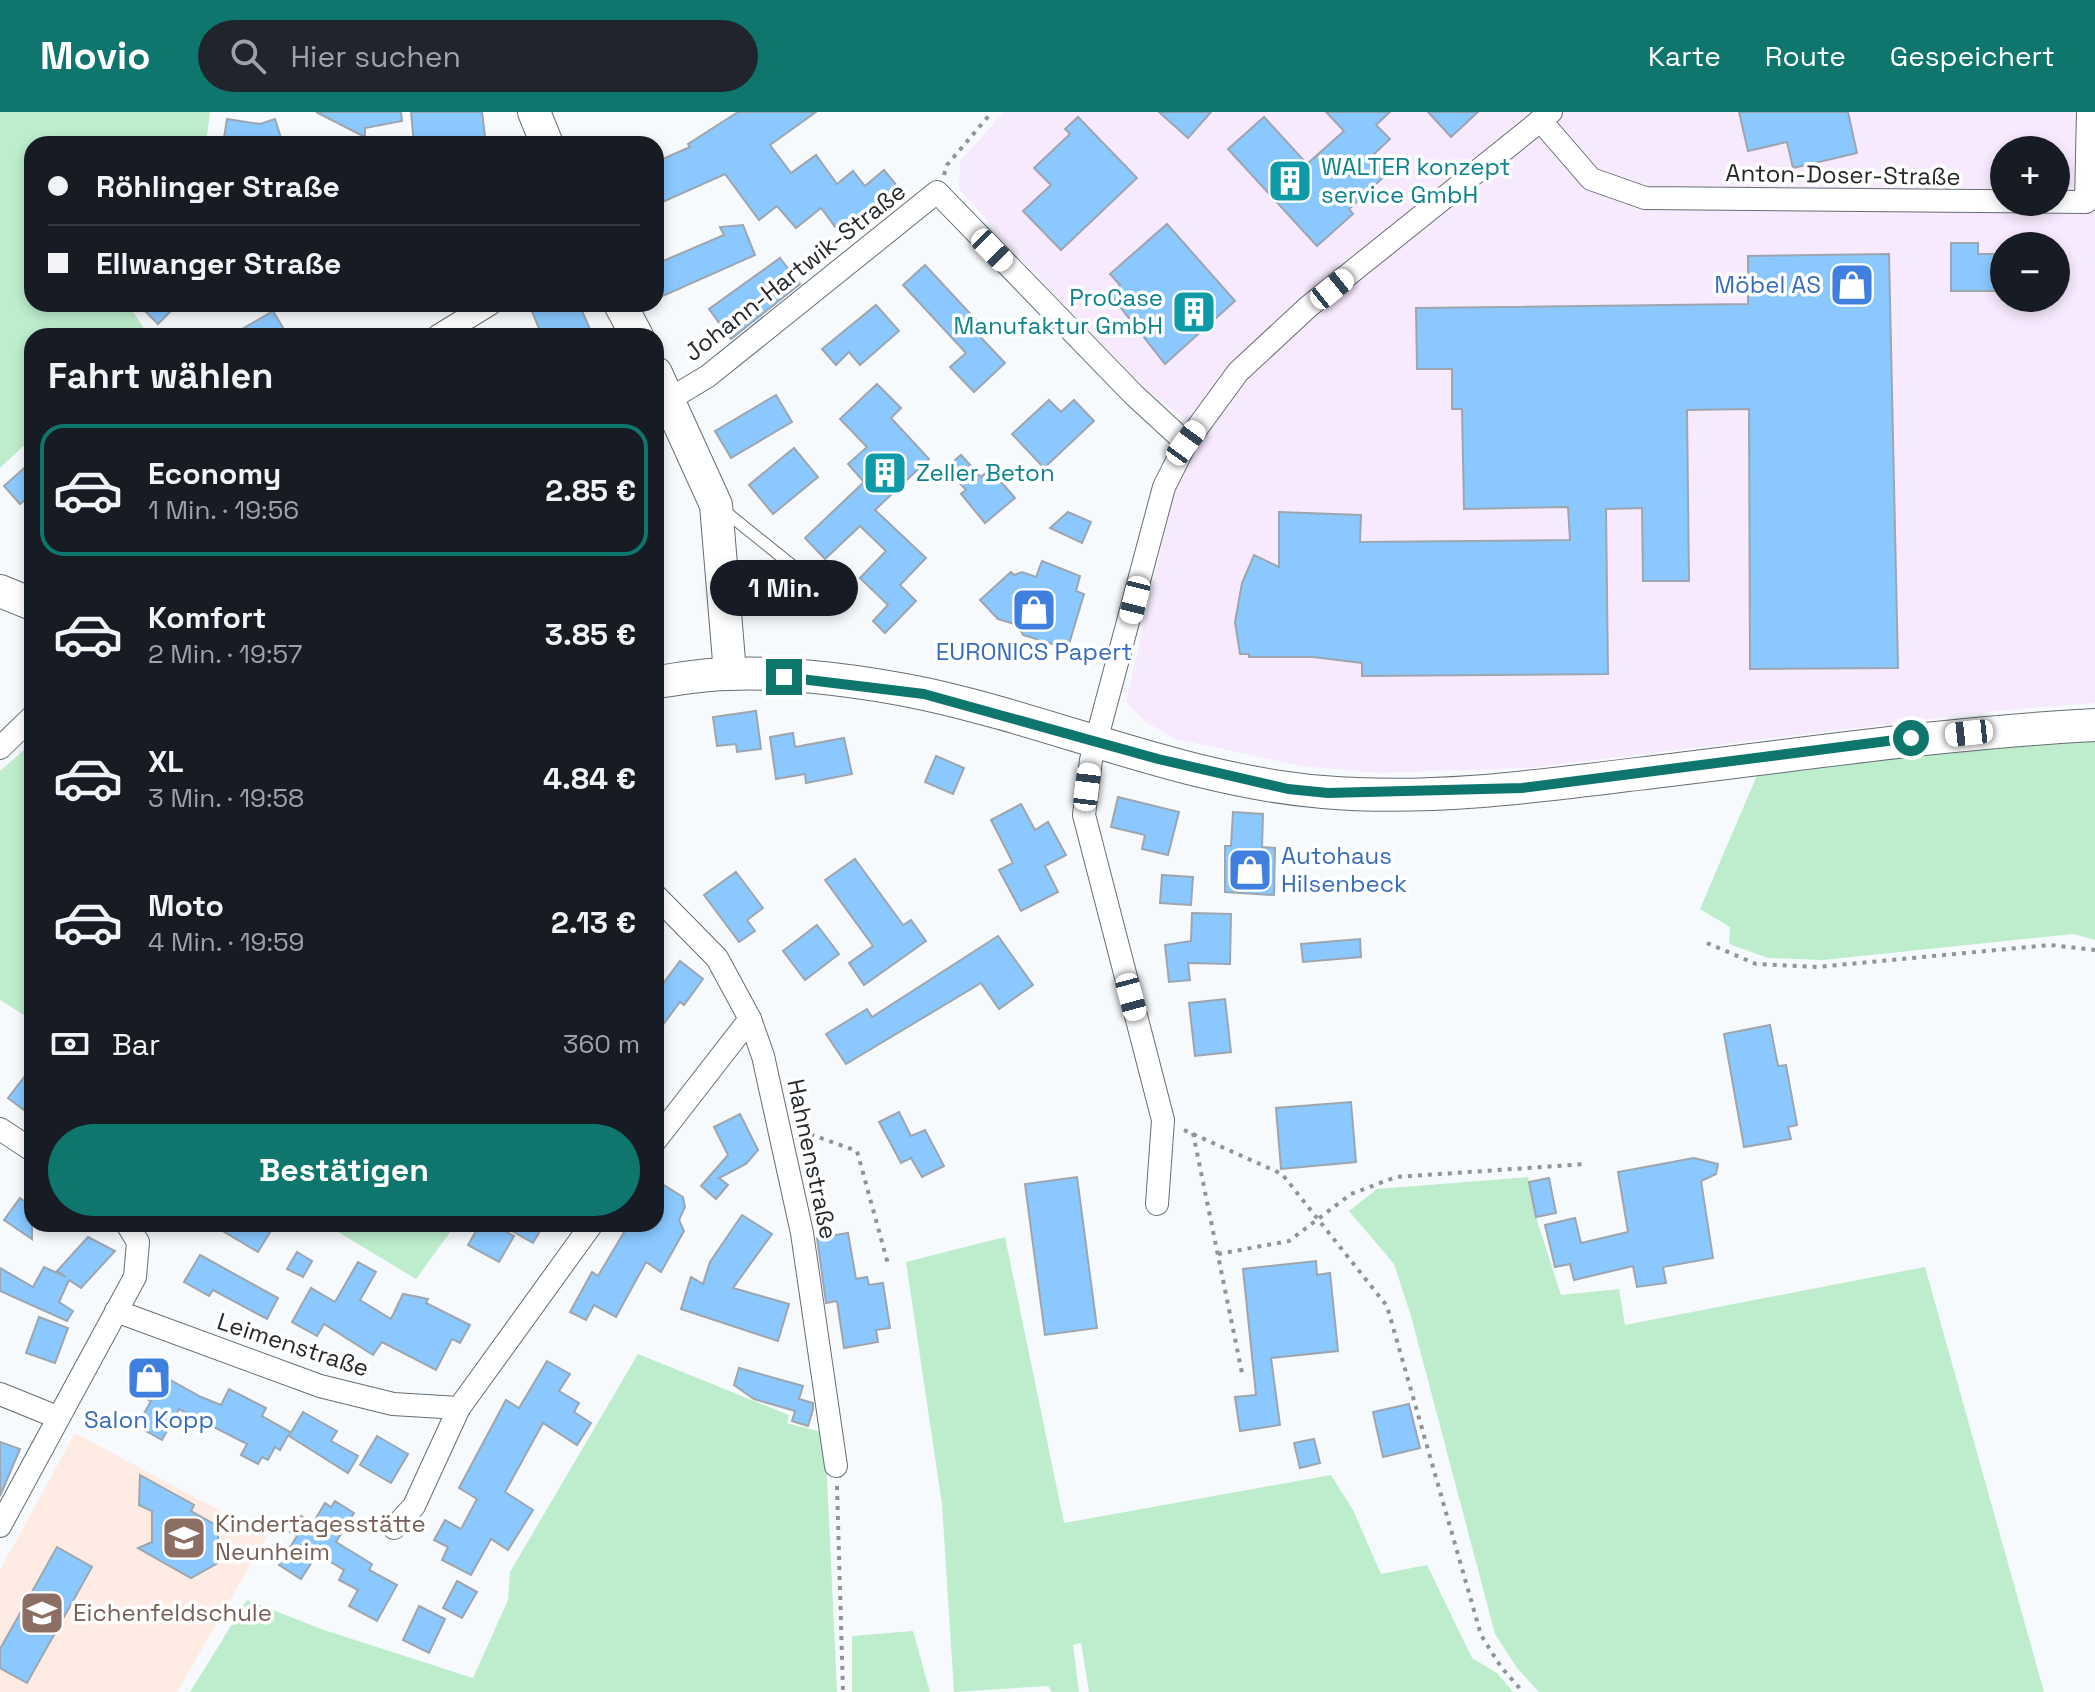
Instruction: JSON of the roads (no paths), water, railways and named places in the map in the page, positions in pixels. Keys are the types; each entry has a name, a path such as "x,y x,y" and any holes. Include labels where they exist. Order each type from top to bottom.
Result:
{"street":[{"path":"534,112 544,136"},
{"name":"Anton-Doser-Straße","path":"1541,115 1591,179 1645,198 2086,202 2088,112"},
{"path":"1157,1204 1163,1120 1084,815 1096,741 1164,487 1186,443 1238,372 1308,307 1541,115"},
{"name":"Johann-Hartwik-Straße","path":"664,386 708,376 937,192 1134,395 1186,443"},
{"path":"451,328 477,312"},
{"path":"664,388 716,505 730,673"},
{"path":"0,591 24,601"},
{"path":"664,681 730,673 864,684 924,694 1288,789 1426,793 1522,788 1882,741 2095,725"},
{"path":"0,748 24,725"},
{"name":"Hahnenstraße","path":"664,904 717,958 750,1019 779,1124 802,1233 836,1466"},
{"path":"664,1130 750,1019"},
{"path":"0,1129 24,1145"},
{"path":"0,1526 135,1277 138,1242 132,1232"},
{"path":"394,1528 414,1506 459,1408 586,1232"},
{"name":"Leimenstraße","path":"116,1311 320,1386 393,1404 459,1408"},
{"path":"0,1394 57,1417"}],"lane":[{"path":"716,505 824,591"}],"place":[{"name":"WALTER konzept service GmbH","path":"1290,181"},
{"name":"Möbel AS","path":"1852,285"},
{"name":"ProCase Manufaktur GmbH","path":"1194,312"},
{"name":"Zeller Beton","path":"885,473"},
{"name":"EURONICS Papert","path":"1034,610"},
{"name":"Autohaus Hilsenbeck","path":"1250,870"},
{"name":"Salon Kopp","path":"149,1378"},
{"name":"Kindertagesstätte Neunheim","path":"184,1538"},
{"name":"Eichenfeldschule","path":"42,1613"}]}
